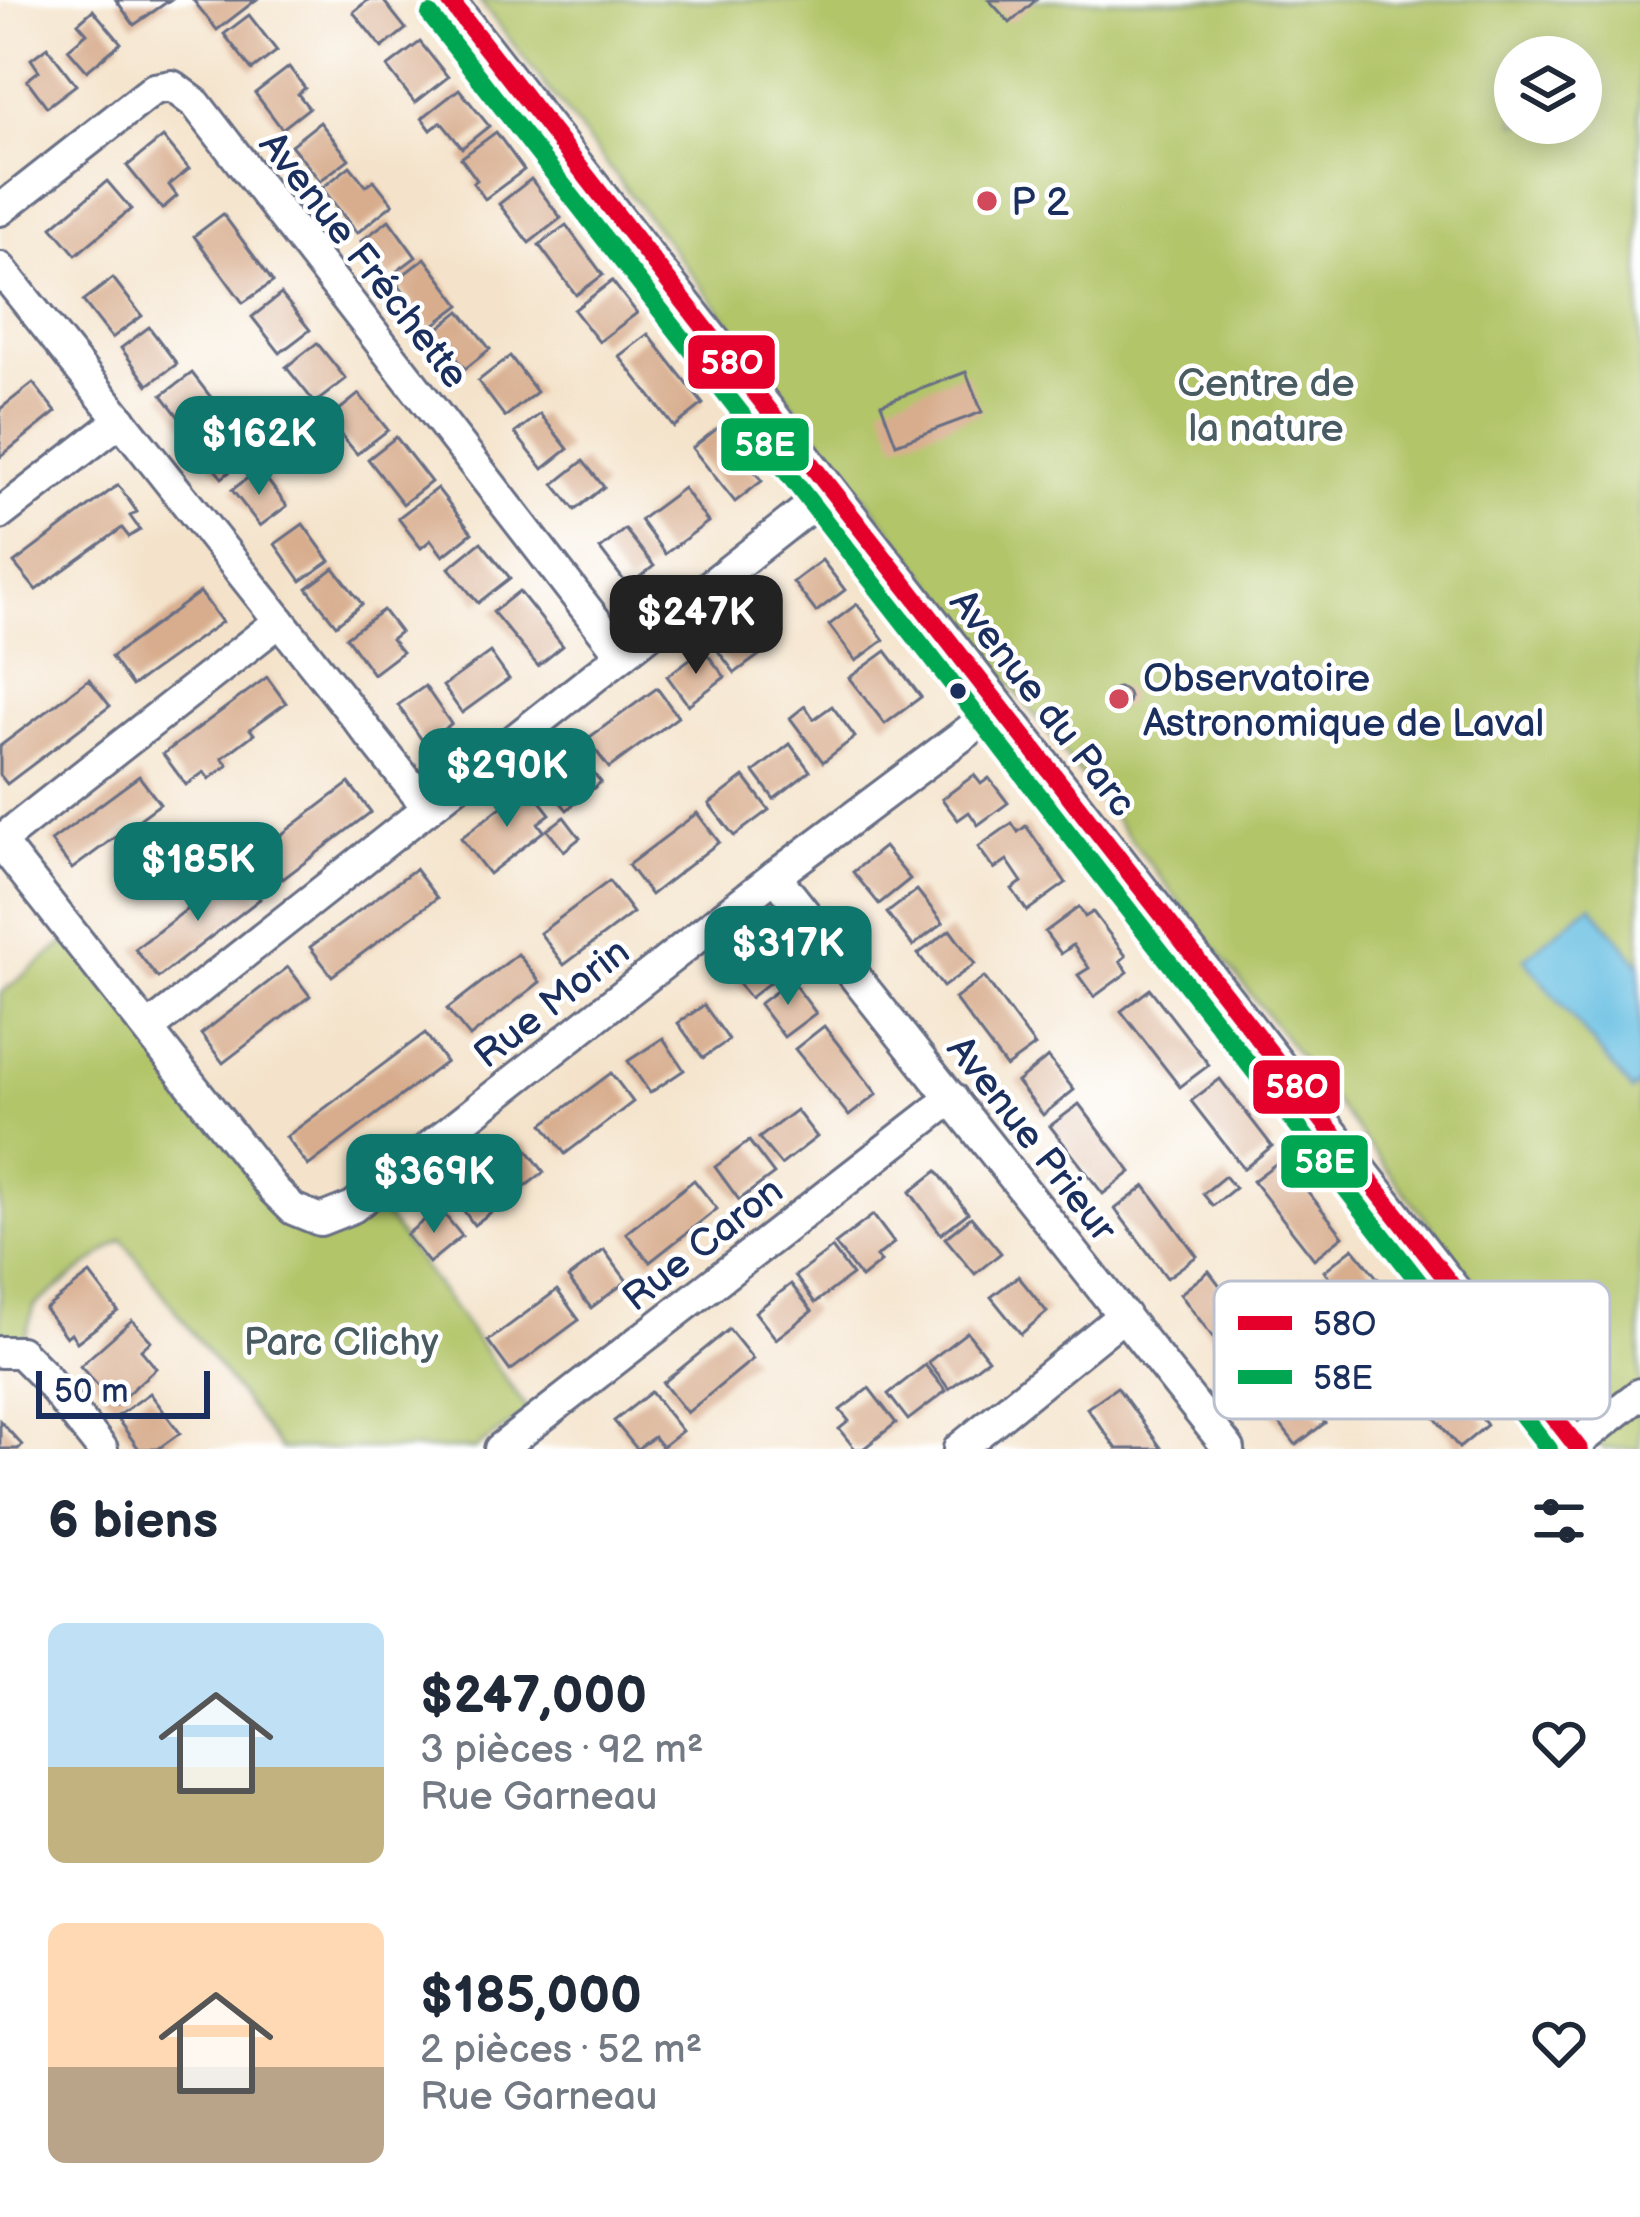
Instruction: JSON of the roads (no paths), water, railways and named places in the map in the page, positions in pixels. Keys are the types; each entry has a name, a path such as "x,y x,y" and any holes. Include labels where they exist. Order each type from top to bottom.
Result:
{"street":[{"name":"Avenue du Parc","path":"449,0 1449,1281"},
{"name":"Avenue Fréchette","path":"0,210 154,89 172,86 196,104 622,655"},
{"path":"0,268 428,808"},
{"path":"0,514 121,420"},
{"path":"280,621 0,842 148,1029 830,491"},
{"name":"Rue Morin","path":"148,1029 274,1190 293,1209 320,1220 353,1207 999,708"},
{"name":"Avenue Prieur","path":"776,876 1229,1449"},
{"name":"Rue Caron","path":"500,1449 952,1099"},
{"path":"959,1449 1124,1316"},
{"path":"0,1352 20,1352 102,1449"},
{"path":"1578,1446 1640,1394"},
{"name":"Avenue du Parc","path":"1557,1419 1578,1446"}],"water":[{"path":"1591,905 1640,965 1640,1084 1632,1091 1524,958"}],"place":[{"name":"P 2","path":"987,201"},
{"name":"Observatoire Astronomique de Laval","path":"1119,699"}],"park label":[{"name":"Centre de la nature","path":"1266,404"},
{"name":"Parc Clichy","path":"341,1341"}]}
